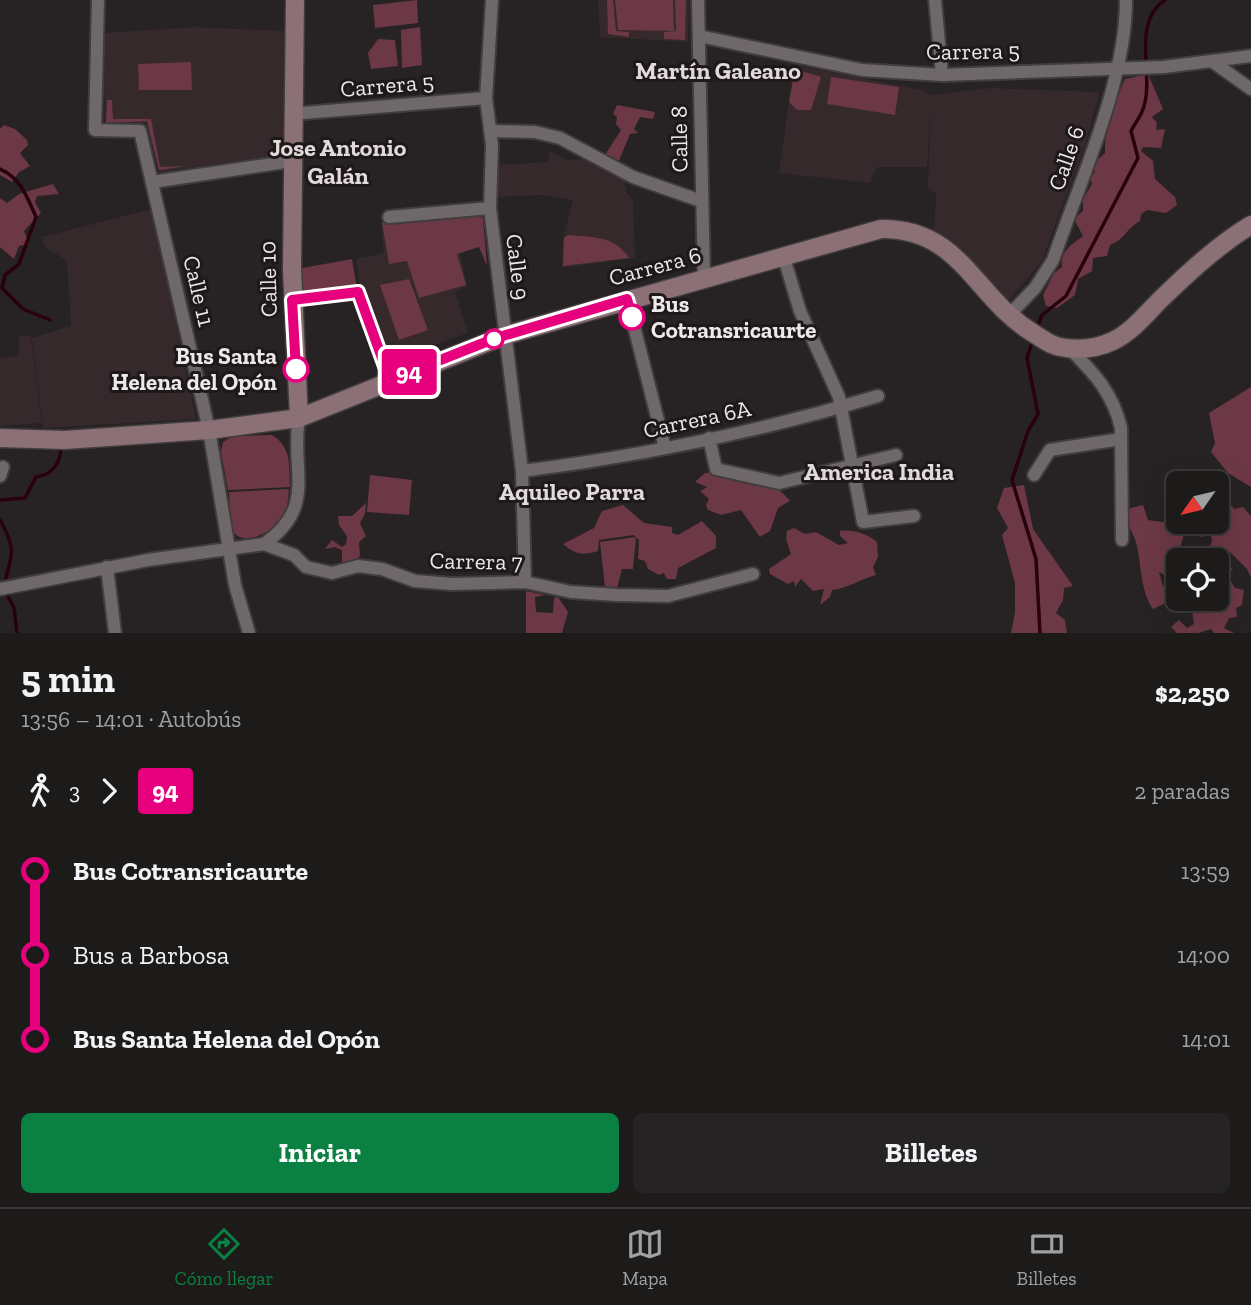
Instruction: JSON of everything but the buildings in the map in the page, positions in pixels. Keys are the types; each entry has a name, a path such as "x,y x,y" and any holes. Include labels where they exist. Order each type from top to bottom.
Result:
{"main road":[{"name":"Calle 10","path":"295,0 291,114 292,300 299,418"},
{"name":"Carrera 6","path":"0,438 61,440 209,430 299,418 506,335 627,299 783,258 864,231 892,229 917,232 945,247 1014,320 1049,343 1069,348 1093,348 1123,335 1228,239 1251,225"}],"street":[{"name":"Calle 11","path":"98,0 95,130 140,131 209,430 229,550 249,633"},
{"name":"Calle 9","path":"492,0 486,98 492,131 490,208 522,471 525,582"},
{"name":"Calle 8","path":"698,0 705,278"},
{"path":"935,0 942,75"},
{"name":"Calle 6","path":"1014,320 1053,260 1119,67 1126,33 1126,0"},
{"name":"Carrera 5","path":"699,36 862,70 942,75 1164,67 1251,56"},
{"path":"1213,62 1251,89"},
{"name":"Carrera 5","path":"291,114 486,98"},
{"path":"492,131 535,132 560,138 633,177 701,201"},
{"path":"152,182 292,160"},
{"path":"390,217 490,208"},
{"path":"783,258 800,311 839,397 863,522 914,516"},
{"path":"292,300 358,292 390,380"},
{"path":"627,299 666,448"},
{"path":"1069,348 1108,392 1118,415 1121,439 1122,540"},
{"name":"Carrera 6A","path":"522,471 598,461 666,448 878,396"},
{"name":"Calle 10","path":"264,544 281,532 294,512 299,484 299,418"},
{"path":"709,438 716,469 779,483 896,455"},
{"path":"1034,475 1050,450 1121,439"},
{"path":"4,589 107,568 264,544"},
{"name":"Carrera 7","path":"264,544 294,555 306,567 332,573 358,566 382,569 415,581 452,584 525,582 571,592 660,596 695,592 711,584 753,574"},
{"path":"107,568 115,633"}],"shaded area":[{"path":"417,0 418,23 375,28 373,5"},
{"path":"598,0 689,0 688,42 600,37"},
{"path":"607,0 613,0 616,31 629,32 629,37 608,34"},
{"path":"615,0 673,0 674,31 618,30"},
{"path":"675,0 686,0 685,40 664,39 664,32 676,31"},
{"path":"195,27 287,31 284,154 159,172 146,123 105,125 103,33"},
{"path":"420,27 422,65 402,68 401,30"},
{"path":"378,39 395,40 398,66 371,69 368,53"},
{"path":"191,62 192,90 139,90 138,64"},
{"path":"794,65 922,90 931,95 991,88 1100,92 1085,145 1042,261 1007,302 963,250 934,231 936,194 928,187 931,106 927,167 877,167 870,183 779,173"},
{"path":"795,69 821,77 811,110 797,110 789,102"},
{"path":"1148,74 1163,109 1152,117 1157,123 1156,130 1165,129 1161,148 1143,147 1141,151 1153,161 1155,179 1175,197 1177,205 1166,213 1147,210 1141,214 1140,221 1110,245 1107,256 1093,258 1092,271 1078,279 1075,295 1057,308 1046,306 1043,295 1054,273 1062,267 1065,253 1083,236 1074,219 1083,211 1083,199 1092,184 1090,177 1095,172 1091,166 1105,153 1108,124 1125,79"},
{"path":"831,77 899,87 895,115 827,104"},
{"path":"107,100 112,100 113,119 151,119 160,167 186,166 159,170 147,121 106,123"},
{"path":"617,105 655,112 653,119 640,117 634,129 638,133 630,134 618,163 605,155 621,130 616,124 617,117 613,114"},
{"path":"4,125 15,129 27,140 28,145 20,153 30,166 19,172 12,182 0,175 0,129"},
{"path":"549,151 567,160 585,159 625,179 626,192 633,200 635,258 562,268 563,237 573,200 544,195 498,197 497,165 548,162"},
{"path":"53,184 59,194 37,196 35,202 41,213 24,231 29,244 19,246 14,259 0,247 0,198 7,203 19,194"},
{"path":"152,209 196,419 43,428 32,338 71,326 67,261 44,246 42,237"},
{"path":"452,216 467,286 455,292 468,333 385,362 361,293 356,259 384,253 381,221"},
{"path":"478,216 483,218 487,266 479,247 457,254 466,285 419,298 407,261 389,264 382,222"},
{"path":"568,235 595,237 610,242 617,245 629,258 563,266 564,238"},
{"path":"352,259 357,289 298,297 297,269"},
{"path":"409,279 428,330 399,340 380,285"},
{"path":"19,336 31,336 42,423 0,426 0,358 19,356"},
{"path":"1251,387 1251,487 1229,474 1211,452 1215,443 1209,413"},
{"path":"272,435 286,451 290,487 228,490 221,452 223,442 232,436"},
{"path":"716,472 766,484 790,501 778,508 770,531 760,537 741,510 721,515 708,510 706,505 709,499 700,491 707,487 695,482 705,473"},
{"path":"370,475 412,480 409,515 367,512"},
{"path":"1024,485 1033,529 1073,586 1064,588 1063,600 1056,613 1065,620 1067,633 1011,633 1015,612 1015,583 1002,535 1008,528 997,508 1004,488"},
{"path":"289,489 285,514 277,525 250,538 237,536 231,527 229,492"},
{"path":"1229,502 1234,509 1243,507 1251,516 1251,578 1247,569 1229,552 1229,548 1208,548 1212,541 1211,534 1229,534"},
{"path":"366,503 365,514 360,523 366,536 359,542 360,556 348,565 342,563 342,550 335,547 325,549 332,540 342,547 346,544 347,536 339,525 338,516 352,516"},
{"path":"623,505 644,523 672,527 672,533 678,535 702,521 716,536 716,548 678,568 676,579 667,579 664,573 659,575 648,569 645,561 638,559 639,540 634,535 599,540 598,551 583,554 563,544 594,528 602,511"},
{"path":"1143,505 1148,520 1163,522 1166,520 1166,534 1184,534 1180,548 1166,548 1166,576 1159,572 1163,586 1166,587 1166,603 1153,609 1144,589 1137,545 1128,522 1127,509"},
{"path":"794,528 805,534 816,532 839,545 848,543 840,536 840,531 855,531 869,537 877,542 878,557 873,567 876,575 832,590 830,597 820,605 824,589 813,591 801,579 795,587 794,581 788,584 770,574 769,569 791,554 786,539 787,531"},
{"path":"636,537 633,569 622,569 617,588 605,587 600,542"},
{"path":"1229,578 1235,588 1244,590 1242,605 1236,608 1237,617 1229,618 1224,628 1234,633 1214,633 1211,629 1198,633 1177,633 1171,627 1179,620 1187,628 1194,624 1192,611 1229,611"},
{"path":"526,591 545,595 535,597 536,612 553,613 554,598 558,597 568,612 562,633 526,633"}],"waterway":[{"path":"1037,328 1042,315 1066,296 1138,158 1131,131 1143,109 1146,93 1146,35 1149,21 1165,0"},
{"path":"0,169 18,183 36,217 19,264 5,275 2,288 23,309 50,320"},
{"path":"1033,339 1027,358 1038,414 1028,431 1012,480 1036,559 1040,633"},
{"path":"0,500 25,498 36,477 47,474 55,467 61,446"},
{"path":"0,520 11,546 4,585"},
{"path":"6,592 14,608 17,633"}],"bus line":[{"name":"94","path":"296,369 292,300 358,292 390,380 496,338 627,299 632,317"}],"place":[{"name":"Bus Cotransricaurte","path":"632,317"},
{"name":"Bus Santa Helena del Opón","path":"296,369"}],"district":[{"name":"Martín Galeano","path":"718,70"},
{"name":"Jose Antonio Galán","path":"338,161"},
{"name":"America India","path":"879,471"},
{"name":"Aquileo Parra","path":"572,491"}]}
